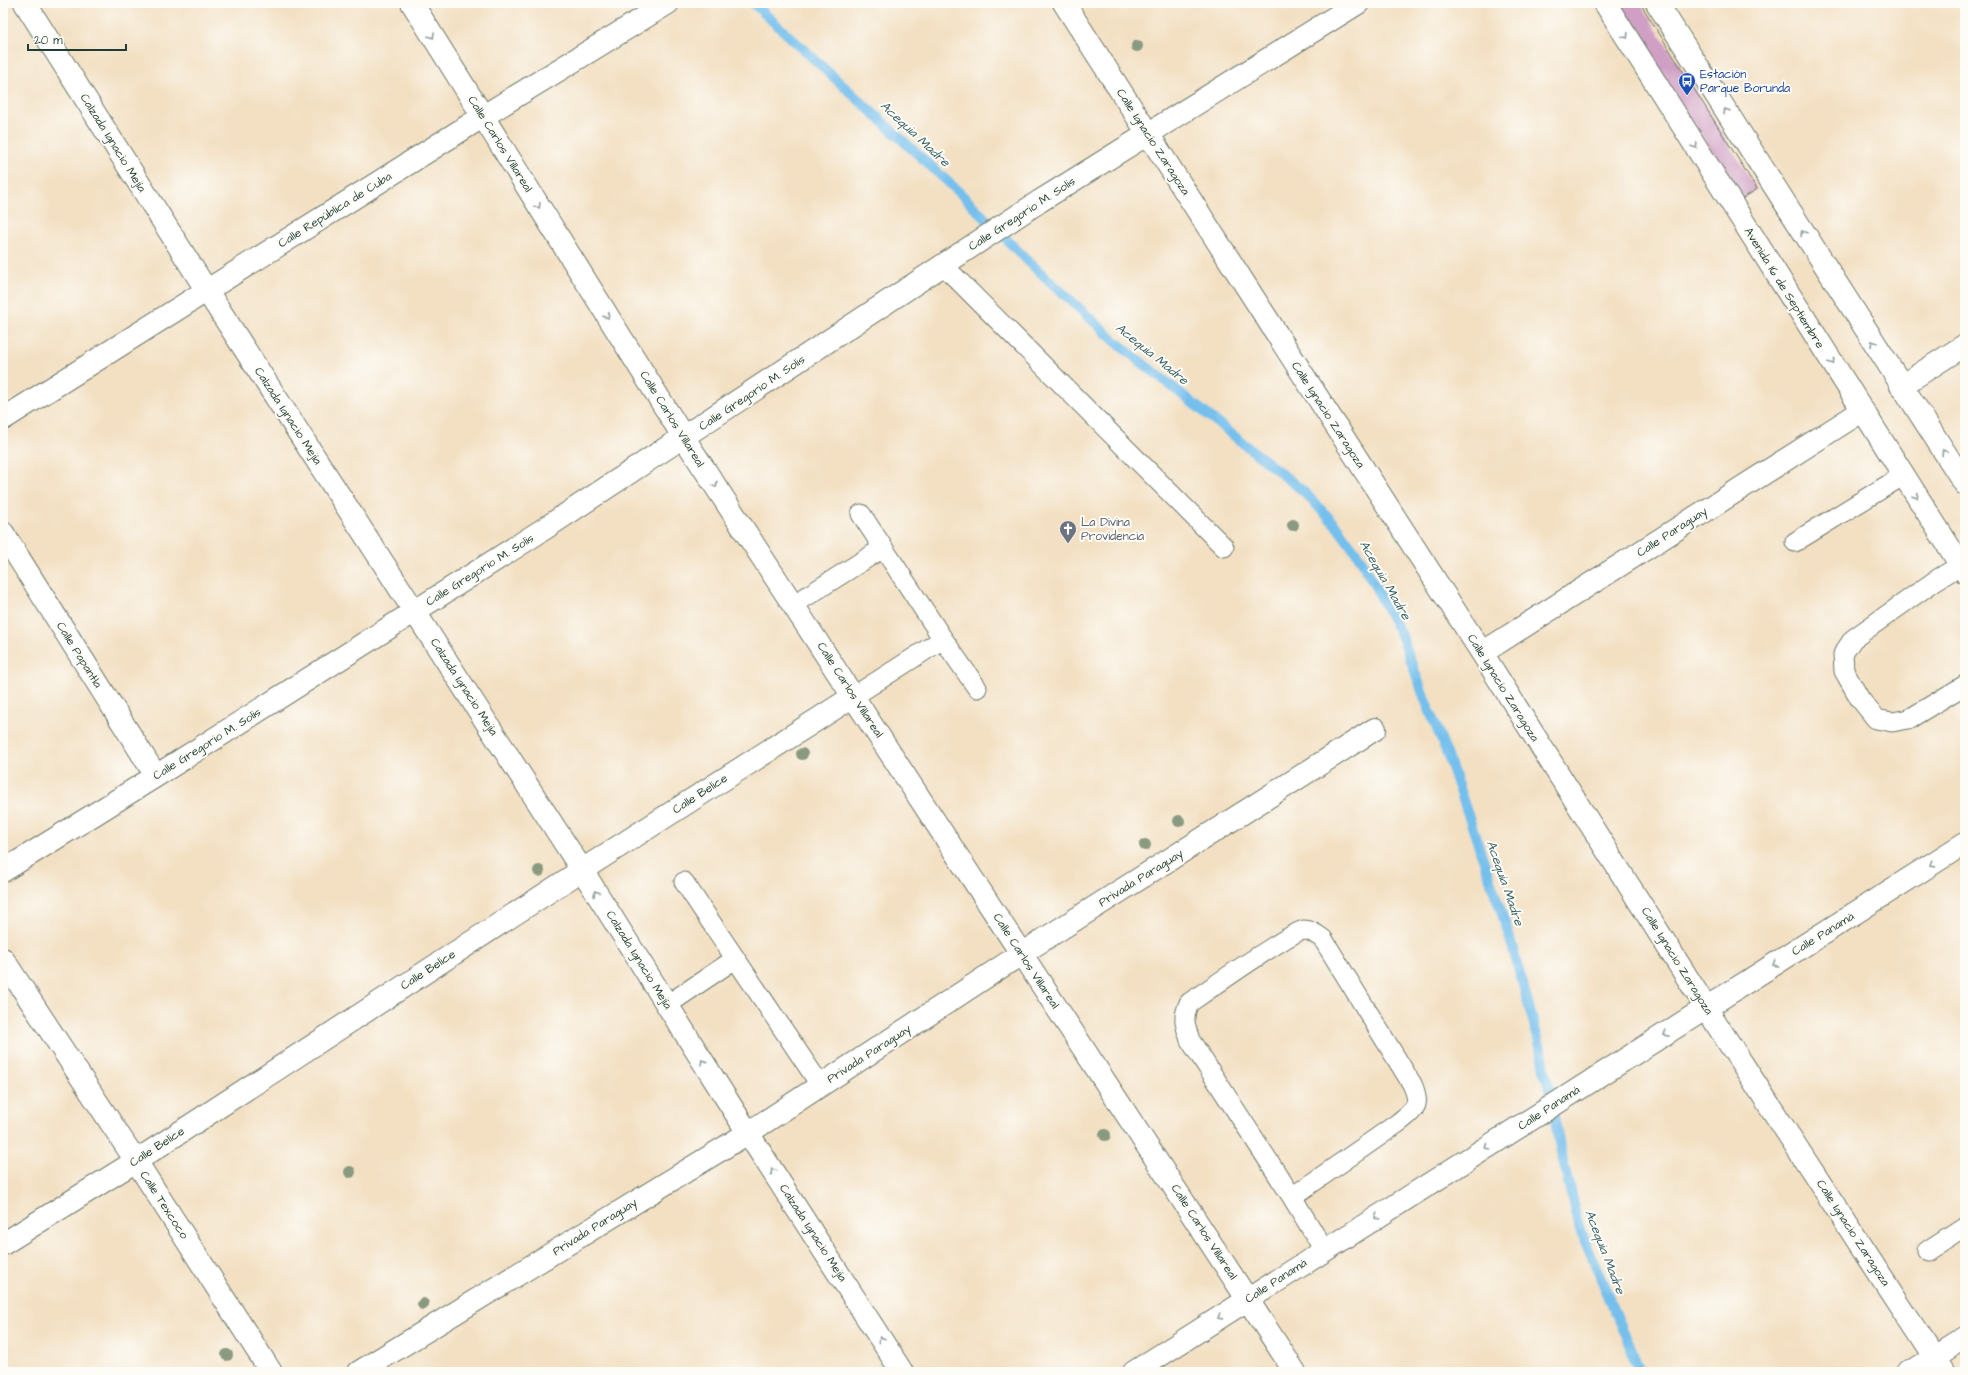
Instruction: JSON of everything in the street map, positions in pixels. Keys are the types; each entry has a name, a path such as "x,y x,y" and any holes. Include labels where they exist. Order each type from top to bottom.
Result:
{"street":[{"name":"Calzada Ignacio Mejía","path":"25,3 207,291 582,870 748,1133 902,1372"},
{"name":"Calle Carlos Villareal","path":"412,3 684,438 1295,1372"},
{"name":"Calle República de Cuba","path":"3,419 482,117 668,3"},
{"name":"Calle Ignacio Zaragoza","path":"1064,3 1482,653 1706,1008 1939,1364"},
{"name":"Avenida 16 de Septiembre","path":"1605,3 1862,411 1963,568"},
{"path":"1657,3 1965,484"},
{"name":"Calle Gregorio M. Solis","path":"3,871 156,776 684,438 1040,201 1354,4"},
{"path":"1901,386 1965,345"},
{"name":"Calle Paraguay","path":"1482,653 1862,411"},
{"name":"Calle Papantla","path":"3,533 156,776"},
{"name":"Calle Belice","path":"3,1244 136,1161 582,870 854,696"},
{"name":"Privada Paraguay","path":"359,1372 748,1133 1021,954 1375,729"},
{"name":"Calle Panamá","path":"1134,1372 1965,843"},
{"name":"Calle Texcoco","path":"3,959 136,1161 271,1372"},
{"path":"1910,1372 1939,1364 1965,1337"}],"lane":[{"path":"943,265 1224,547"},
{"path":"1795,542 1904,476"},
{"path":"861,514 882,548 977,688"},
{"path":"793,605 882,548"},
{"path":"1963,568 1936,580 1853,639 1843,654 1844,671 1860,699 1876,719 1892,722 1909,719 1965,684"},
{"path":"854,696 943,639"},
{"path":"684,882 821,1086"},
{"path":"1292,1197 1415,1110 1418,1097 1412,1084 1322,939 1312,932 1303,930 1282,942 1189,1003 1184,1014 1184,1023 1190,1040 1292,1197 1324,1250"},
{"path":"667,1005 735,959"},
{"path":"1927,1251 1965,1226"}],"building":[{"name":"Estación Parque Borunda","path":"1616,3 1640,3 1757,189 1742,199"}],"waterway":[{"name":"Acequia Madre","path":"753,3 960,193 1030,263 1116,342 1302,490 1335,524 1360,558 1402,637 1448,756 1509,935 1542,1053 1560,1147 1578,1225 1641,1372"}],"place":[{"name":"Estación Parque Borunda","path":"1687,96"},
{"name":"La Divina Providencia","path":"1068,544"}]}
